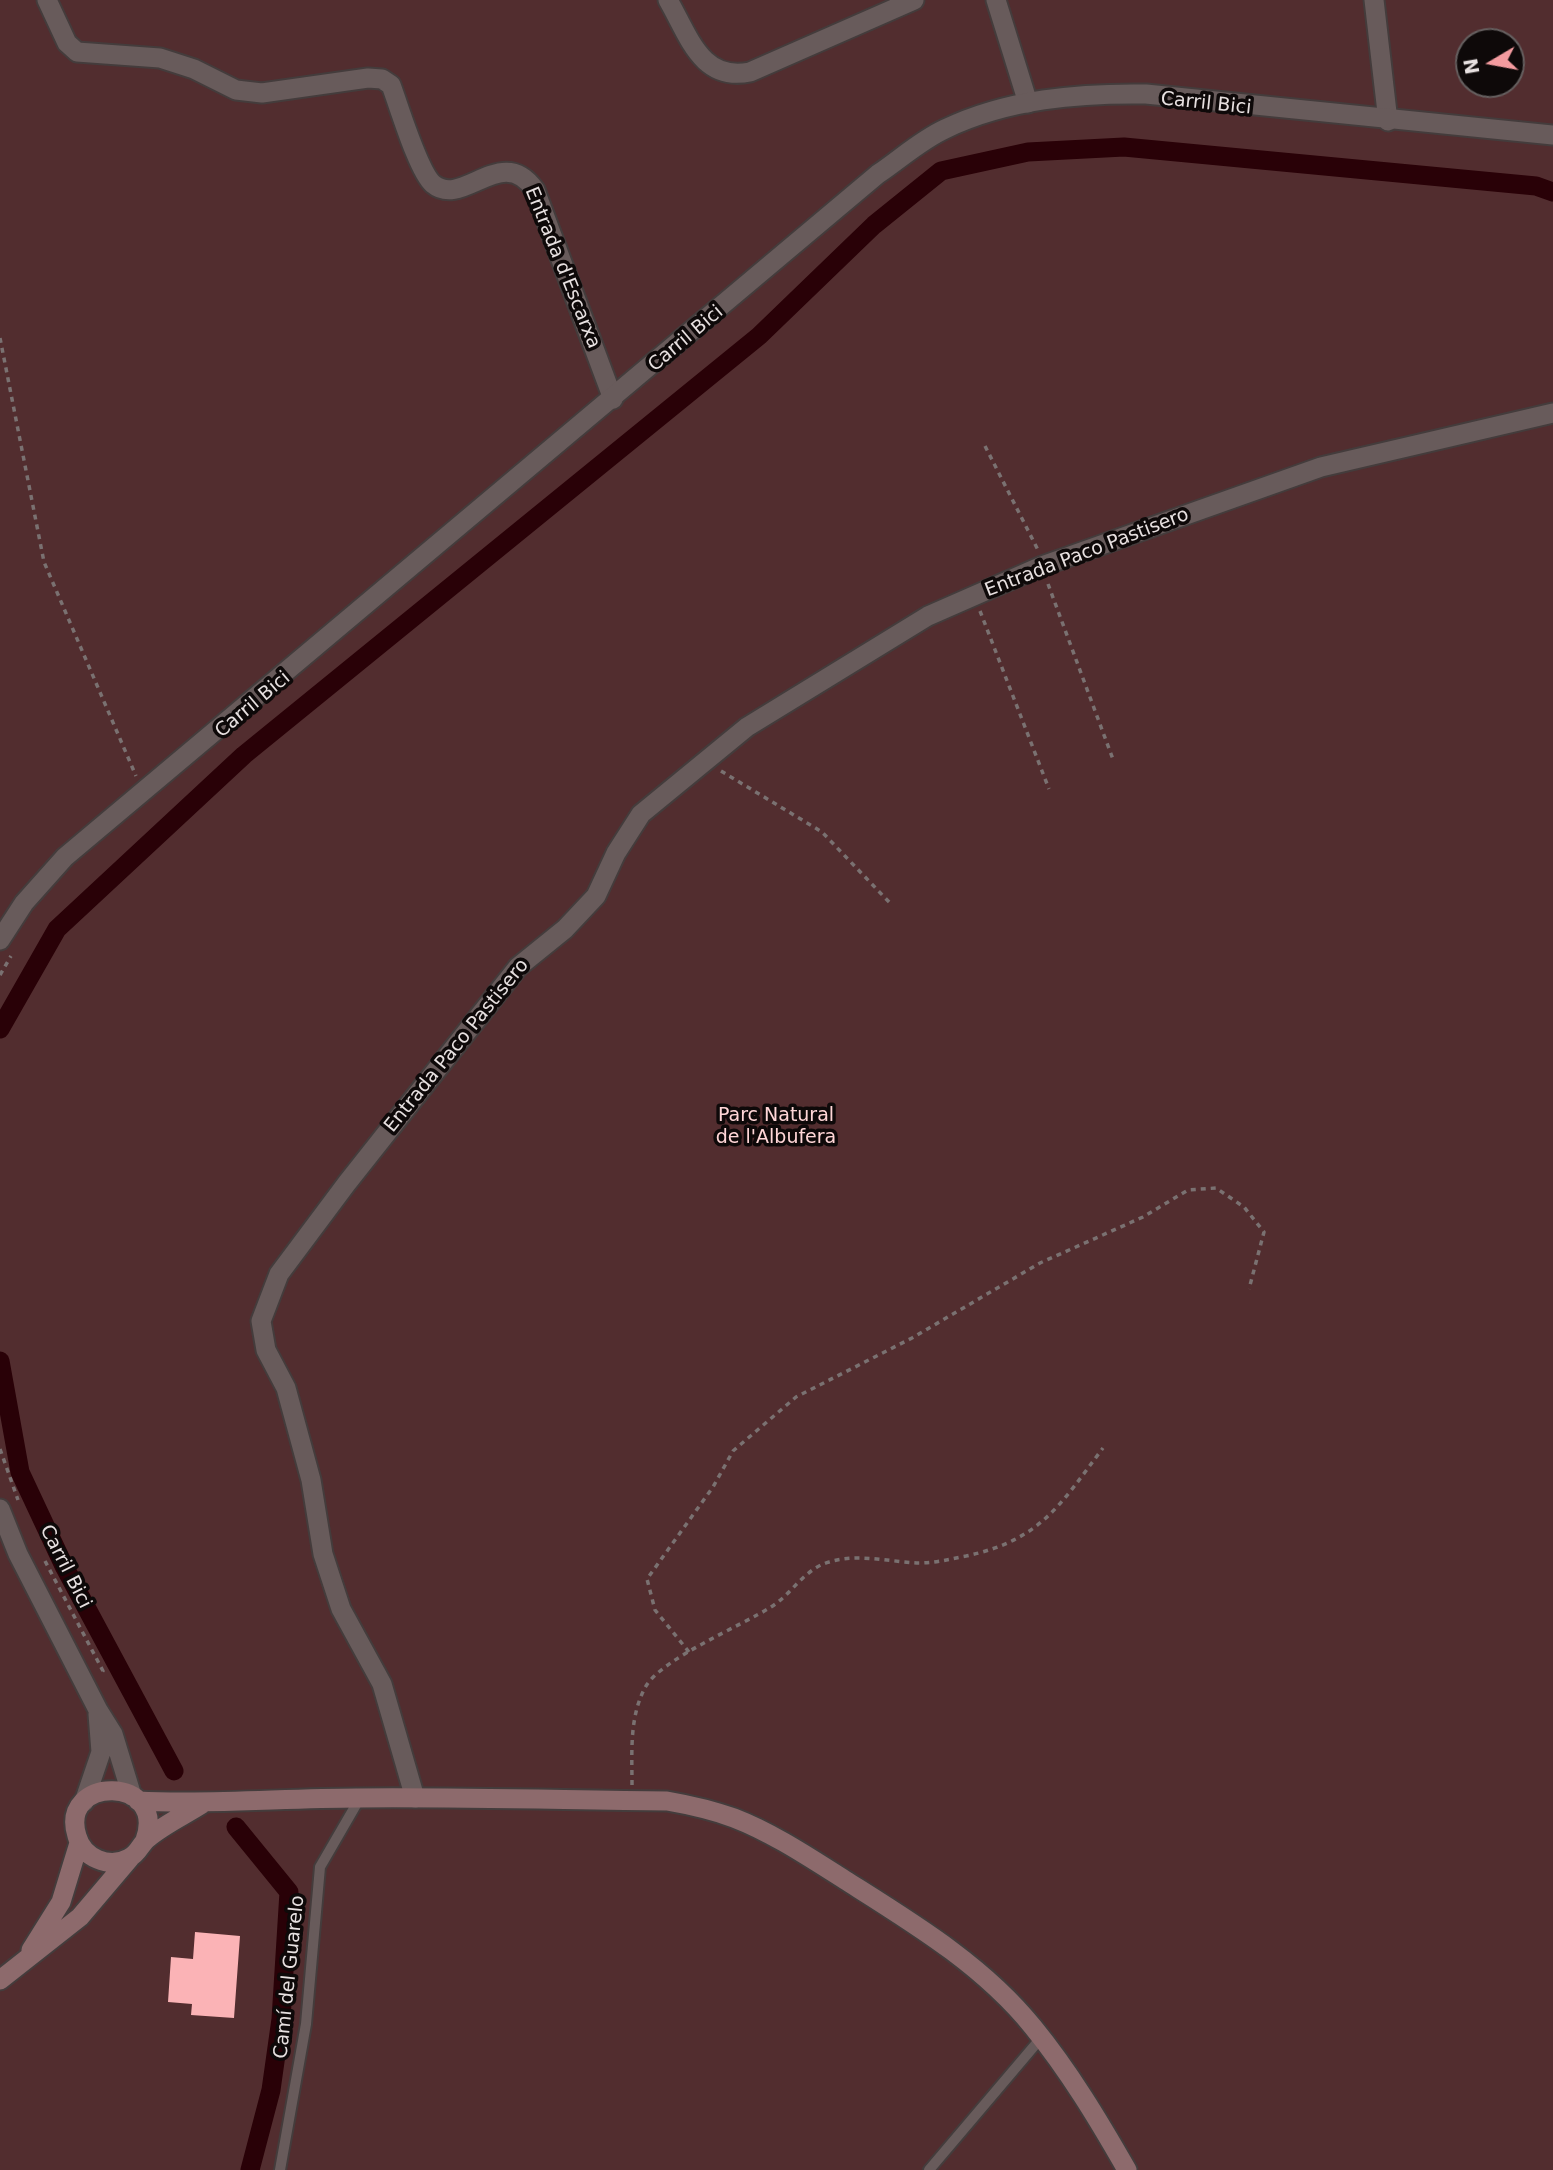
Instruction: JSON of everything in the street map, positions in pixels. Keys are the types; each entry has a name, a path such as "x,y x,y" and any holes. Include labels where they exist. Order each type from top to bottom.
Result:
{"main road":[{"path":"22,1963 61,1902 79,1843 75,1819 84,1802 96,1792 108,1789 135,1798 202,1804 244,1799 415,1798 667,1801 703,1807 737,1819 809,1857 931,1934 997,1988 1041,2038 1070,2078 1127,2170"},
{"path":"135,1798 148,1820 145,1840"},
{"path":"0,1980 80,1917 145,1840 202,1804"},
{"path":"79,1843 88,1854 101,1861 115,1863 130,1858"}],"street":[{"name":"Entrada d'Escarxa","path":"47,0 67,43 77,52 159,58 194,69 236,90 262,93 382,79 391,85 424,171 434,184 445,189 461,187 493,174 507,172 528,180 535,190 613,399"},
{"path":"668,0 703,60 719,73 732,76 750,72 914,0"},
{"path":"996,0 1028,103"},
{"path":"1374,0 1388,121"},
{"path":"9,943 24,902 65,857 613,399 877,174 944,129 986,113 1028,103 1097,93 1146,94 1388,121 1553,135"},
{"name":"Entrada Paco Pastisero","path":"415,1798 382,1684 341,1609 323,1553 311,1480 286,1388 266,1350 261,1321 279,1274 517,967 565,929 596,895 616,853 641,814 758,720 928,617 1044,565 1321,467 1553,413"},
{"path":"0,1509 18,1554 93,1702 113,1734 135,1798"},
{"path":"84,1802 101,1752 93,1702"}],"lane":[{"name":"Camí del Guarelo","path":"280,2170 306,2024 320,1867 360,1798"},
{"path":"929,2170 1041,2038"}],"path":[{"path":"0,338 44,562 143,791"},
{"path":"985,446 1044,565 1114,762"},
{"path":"975,596 1049,789"},
{"path":"704,761 822,832 890,903"},
{"path":"0,975 9,943"},
{"path":"689,1653 655,1610 647,1579 713,1488 733,1451 796,1397 912,1338 1040,1263 1143,1217 1188,1190 1216,1188 1244,1207 1264,1232 1249,1289"},
{"path":"633,1801 631,1734 647,1685 673,1661 775,1605 796,1583 829,1562 857,1558 933,1563 998,1549 1031,1532 1057,1510 1103,1448"},
{"name":"Carril Bici","path":"0,1449 20,1507"},
{"name":"Carril Bici","path":"41,1555 103,1671 93,1702"}],"green space":[{"name":"Parc Natural de l'Albufera","path":"0,0 1553,0 1553,2170 0,2170"}],"building":[{"path":"195,1932 240,1936 234,2018 191,2015 192,2004 168,2002 171,1957 193,1959"}],"waterway":[{"path":"0,1029 57,929 244,755 759,336 874,225 941,171 1028,152 1124,147 1536,186 1553,192"},
{"path":"0,1361 20,1472 64,1566 174,1771"},
{"path":"236,1827 289,1892 281,2019 271,2090 250,2170"}]}
